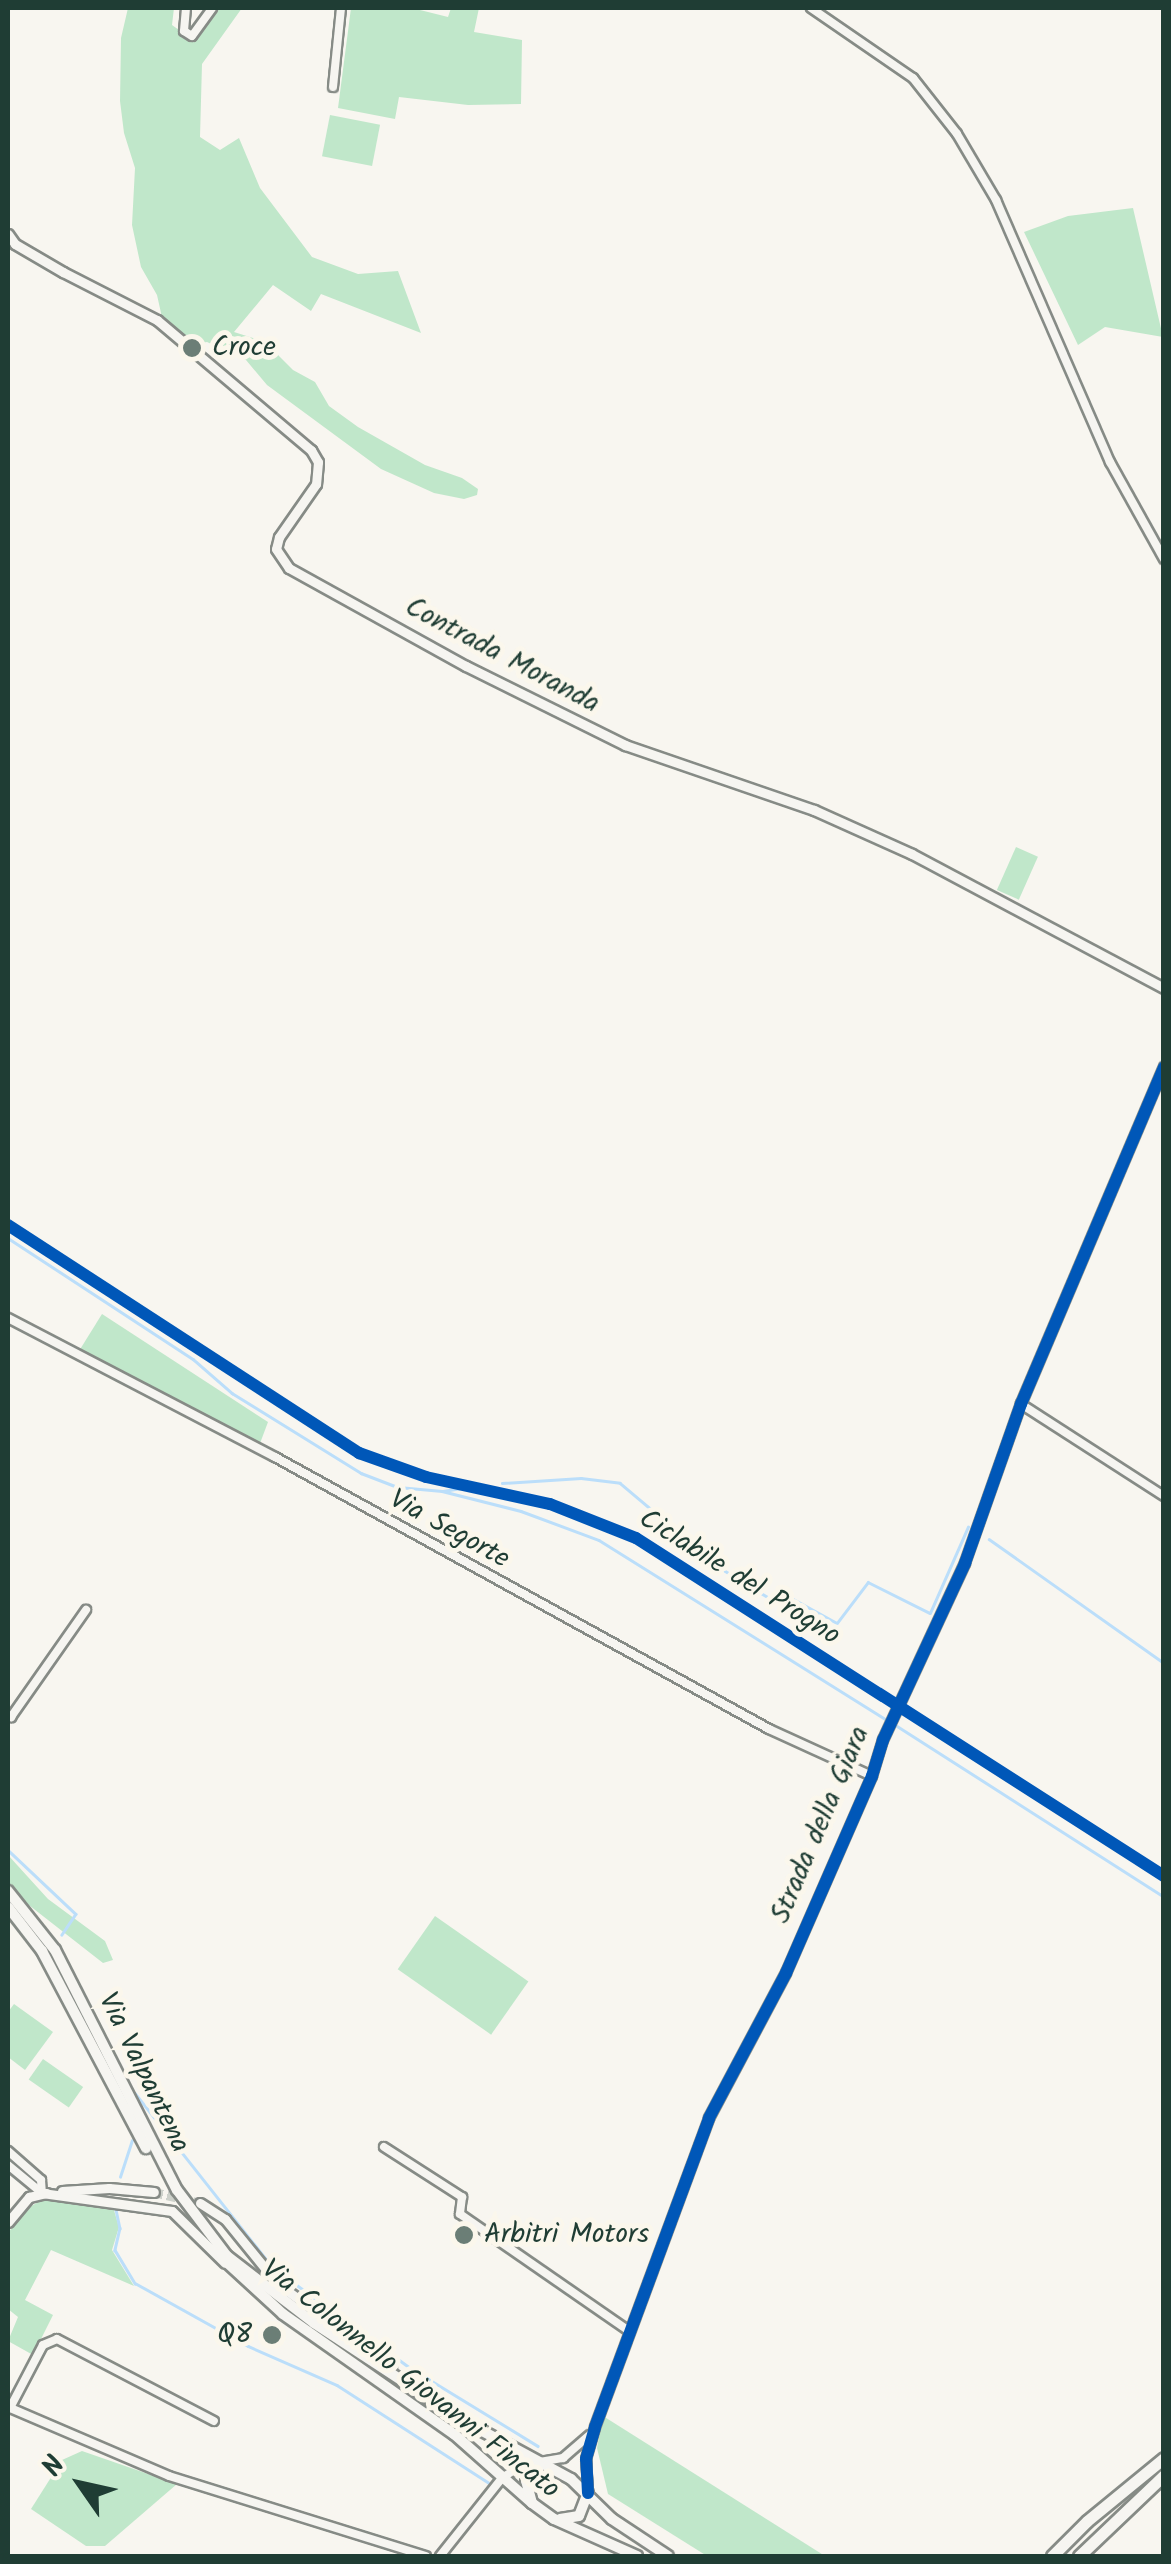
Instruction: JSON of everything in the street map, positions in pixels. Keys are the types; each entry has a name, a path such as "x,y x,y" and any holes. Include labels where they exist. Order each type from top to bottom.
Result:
{"highway":[{"path":"1052,2556 1134,2480 1164,2458"},
{"path":"1082,2556 1130,2502 1164,2475"},
{"path":"1063,2556 1134,2480"}],"main road":[{"name":"Via Valpantena","path":"8,1891 56,1950 177,2190 206,2231 245,2271"},
{"name":"Via Valpantena","path":"8,1907 42,1951 66,1995"},
{"name":"Via Colonnello Giovanni Fincato","path":"66,1995 112,2088 179,2204 226,2264 283,2314 370,2371 466,2444 554,2519 637,2556"},
{"name":"Via Colonnello Giovanni Fincato","path":"245,2271 314,2323 496,2442 544,2464 588,2493 612,2519 668,2556"},
{"path":"532,2503 526,2481 544,2464"},
{"path":"554,2519 580,2516 588,2493"}],"street":[{"path":"186,8 184,30 192,36 212,8"},
{"path":"333,87 341,8"},
{"path":"810,8 913,78 957,134 996,200 1110,462 1164,559"},
{"name":"Contrada Moranda","path":"8,234 15,244 63,272 157,320 311,450 318,462 316,484 278,536 276,549 289,568 466,666 625,745 765,791 849,826 1164,988"},
{"name":"Strada della Giara","path":"588,2493 586,2458 594,2427 709,2118 786,1973 884,1740 966,1564 1022,1404 1164,1067"},
{"name":"Via Segorte","path":"8,1318 275,1457 769,1729 872,1776"},
{"path":"1022,1404 1164,1496"},
{"path":"8,1715 11,1716 86,1610"},
{"path":"384,2146 462,2198 460,2214 629,2332"},
{"path":"8,2151 41,2180 42,2193"},
{"path":"8,2165 42,2193 172,2211 226,2264"},
{"path":"8,2222 21,2203 42,2193 109,2188 154,2192"},
{"path":"200,2203 225,2218 276,2283 416,2388"},
{"path":"214,2421 57,2339 43,2345 8,2408 169,2476 426,2556"},
{"name":"Strada della Giara","path":"502,2478 522,2465 544,2464 578,2449 594,2427"},
{"path":"440,2556 502,2478"}],"green space":[{"path":"128,8 174,8 172,25 191,35 210,8 242,8 202,64 200,137 220,150 239,138 260,188 312,257 358,274 398,271 421,333 321,294 311,311 273,285 234,332 265,342 293,370 315,382 329,406 358,427 425,465 462,478 478,489 477,495 464,499 434,493 381,469 267,385 246,360 207,342 190,345 163,322 157,295 141,267 132,225 135,168 124,133 120,101 121,38"},
{"path":"351,8 412,8 448,17 451,8 479,8 474,32 522,40 521,104 468,105 399,97 395,119 338,108"},
{"path":"330,115 380,125 372,166 322,156"},
{"path":"1133,208 1163,337 1105,327 1078,345 1024,232 1068,216"},
{"path":"1016,847 1038,857 1019,900 997,890"},
{"path":"102,1314 268,1422 259,1446 79,1351"},
{"path":"8,1855 48,1899 105,1941 113,1960 103,1963 16,1895 8,1882"},
{"path":"435,1916 528,1981 491,2035 398,1969"},
{"path":"14,2004 53,2032 25,2070 8,2057 8,2012"},
{"path":"43,2059 83,2087 69,2108 29,2079"},
{"path":"42,2200 113,2207 119,2227 112,2250 134,2286 51,2250 25,2300 53,2315 33,2355 8,2341 18,2317 8,2309 8,2233 26,2209"},
{"path":"603,2416 825,2556 707,2556 608,2494 597,2448"},
{"path":"82,2451 177,2484 105,2546 86,2546 31,2509 62,2460"}],"waterway":[{"path":"8,1238 193,1359 232,1393 361,1473 398,1487 442,1491 521,1511 599,1540 887,1720"},
{"path":"502,1483 581,1478 620,1483 722,1569 771,1599 777,1590 837,1623 868,1582 930,1613 968,1527"},
{"path":"443,1491 469,1487"},
{"path":"989,1539 1164,1663"},
{"path":"894,1724 1164,1897"},
{"path":"8,1850 76,1914 62,1935"},
{"path":"135,2093 266,2259 409,2367 538,2446"},
{"path":"120,2177 132,2141"},
{"path":"115,2205 120,2228 115,2250 135,2283 248,2346 337,2385 489,2483"}],"tunnel":[{"path":"154,2192 200,2203"}],"cycle path":[{"path":"588,2493 586,2459 595,2427 709,2118 786,1973 872,1776 883,1740 965,1563 1021,1404 1164,1067"},
{"name":"Ciclabile del Progno","path":"8,1225 359,1453 426,1477 550,1504 636,1538 1164,1876"}],"place":[{"name":"Croce","path":"192,348"},
{"name":"Arbitri Motors","path":"464,2235"},
{"name":"Q8","path":"272,2335"}]}
